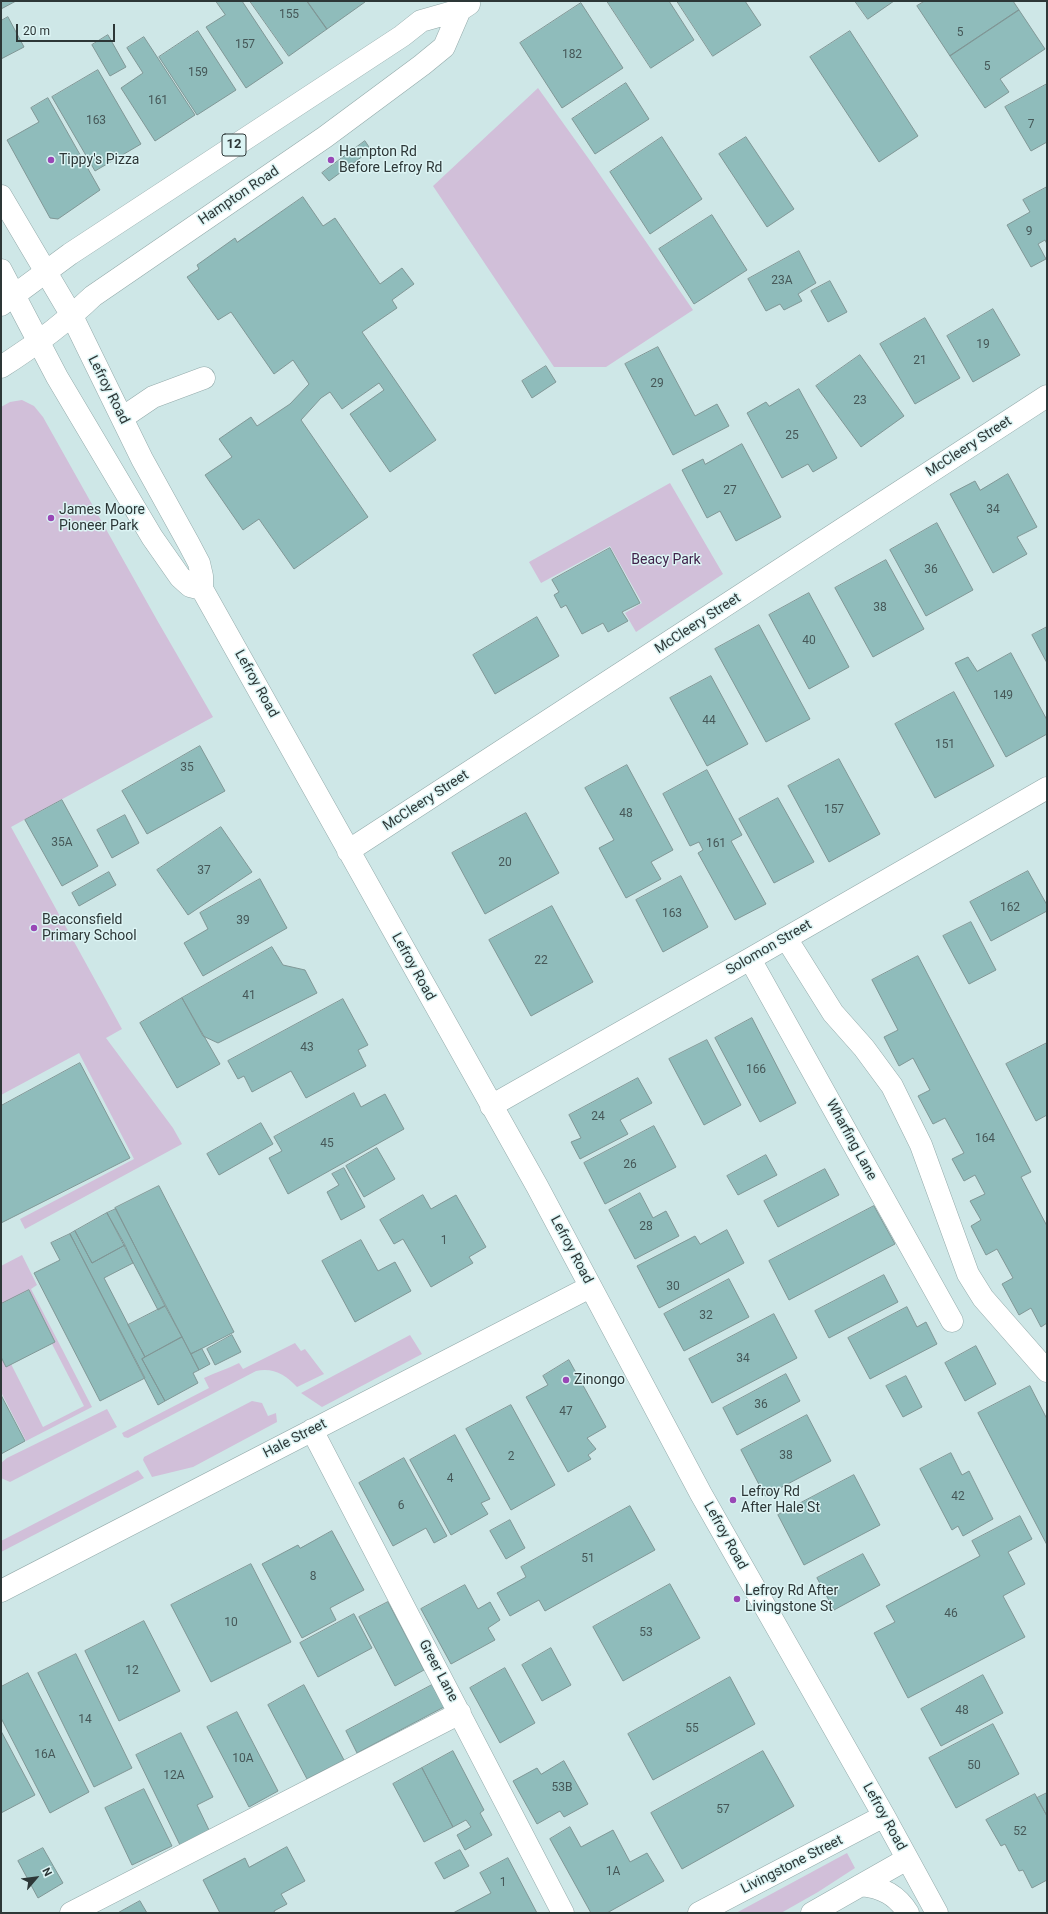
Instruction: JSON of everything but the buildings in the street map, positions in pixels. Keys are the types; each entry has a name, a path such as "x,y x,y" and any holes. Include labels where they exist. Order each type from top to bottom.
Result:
{"street":[{"name":"Hampton Road","path":"8,301 46,272 260,128 402,36 421,21 467,5"},
{"name":"Hampton Road","path":"1,367 39,342 72,316 93,296 325,137 422,65 444,47 467,5"},
{"name":"Lefroy Road","path":"1,196 72,316 145,465 199,563 202,576 202,589 537,1186 701,1494 884,1816 937,1913"},
{"path":"1,270 8,301 39,342 92,438 152,537 180,577 190,586 202,589"},
{"path":"122,418 153,397 204,378"},
{"name":"McCleery Street","path":"348,851 1047,396"},
{"name":"Solomon Street","path":"491,1106 1047,788"},
{"path":"786,938 833,1013 864,1048 892,1086 921,1145 968,1274 983,1298 1047,1371"},
{"name":"Wharfing Lane","path":"750,959 952,1321"},
{"name":"Hale Street","path":"1,1591 590,1287"},
{"name":"Greer Lane","path":"312,1430 563,1913"},
{"path":"71,1913 460,1713"},
{"name":"Livingstone Street","path":"700,1913 884,1816"},
{"path":"812,1913 907,1859"},
{"path":"861,1885 874,1886 888,1892 902,1904 908,1913"}],"green space":[{"path":"538,88 693,310 606,367 554,367 433,186"},
{"name":"James Moore Pioneer Park","path":"22,400 34,406 43,417 213,717 11,827 122,1029 106,1038 173,1128 182,1144 25,1229 20,1219 134,1159 79,1053 1,1095 1,407 10,402"},
{"name":"Beacy Park","path":"670,483 723,574 636,632 625,613 642,603 610,546 541,583 529,562"},
{"path":"22,1255 37,1285 31,1289 92,1407 26,1441 1,1392 1,1357 6,1366 11,1364 43,1427 84,1406 52,1344 55,1342 29,1290 1,1304 1,1266"},
{"path":"410,1335 422,1354 322,1407 301,1393"},
{"path":"295,1343 301,1351 305,1349 324,1374 297,1387 284,1376 274,1371 256,1371 128,1438 124,1437 122,1433 209,1388 204,1378 239,1363 243,1369"},
{"path":"252,1401 262,1403 268,1416 276,1413 277,1422 193,1467 152,1477 143,1460 144,1457"},
{"path":"107,1409 117,1427 10,1482 1,1478 1,1463 7,1458"},
{"path":"138,1470 144,1478 1,1552 1,1541"},
{"path":"847,1853 855,1868 818,1892 781,1913 736,1913"}],"place":[{"name":"Tippy's Pizza","path":"51,160"},
{"name":"Hampton Rd Before Lefroy Rd","path":"331,160"},
{"name":"James Moore Pioneer Park","path":"51,518"},
{"name":"Beaconsfield Primary School","path":"34,928"},
{"name":"Zinongo","path":"566,1380"},
{"name":"Lefroy Rd After Hale St","path":"733,1500"},
{"name":"Lefroy Rd After Livingstone St","path":"737,1599"}]}
